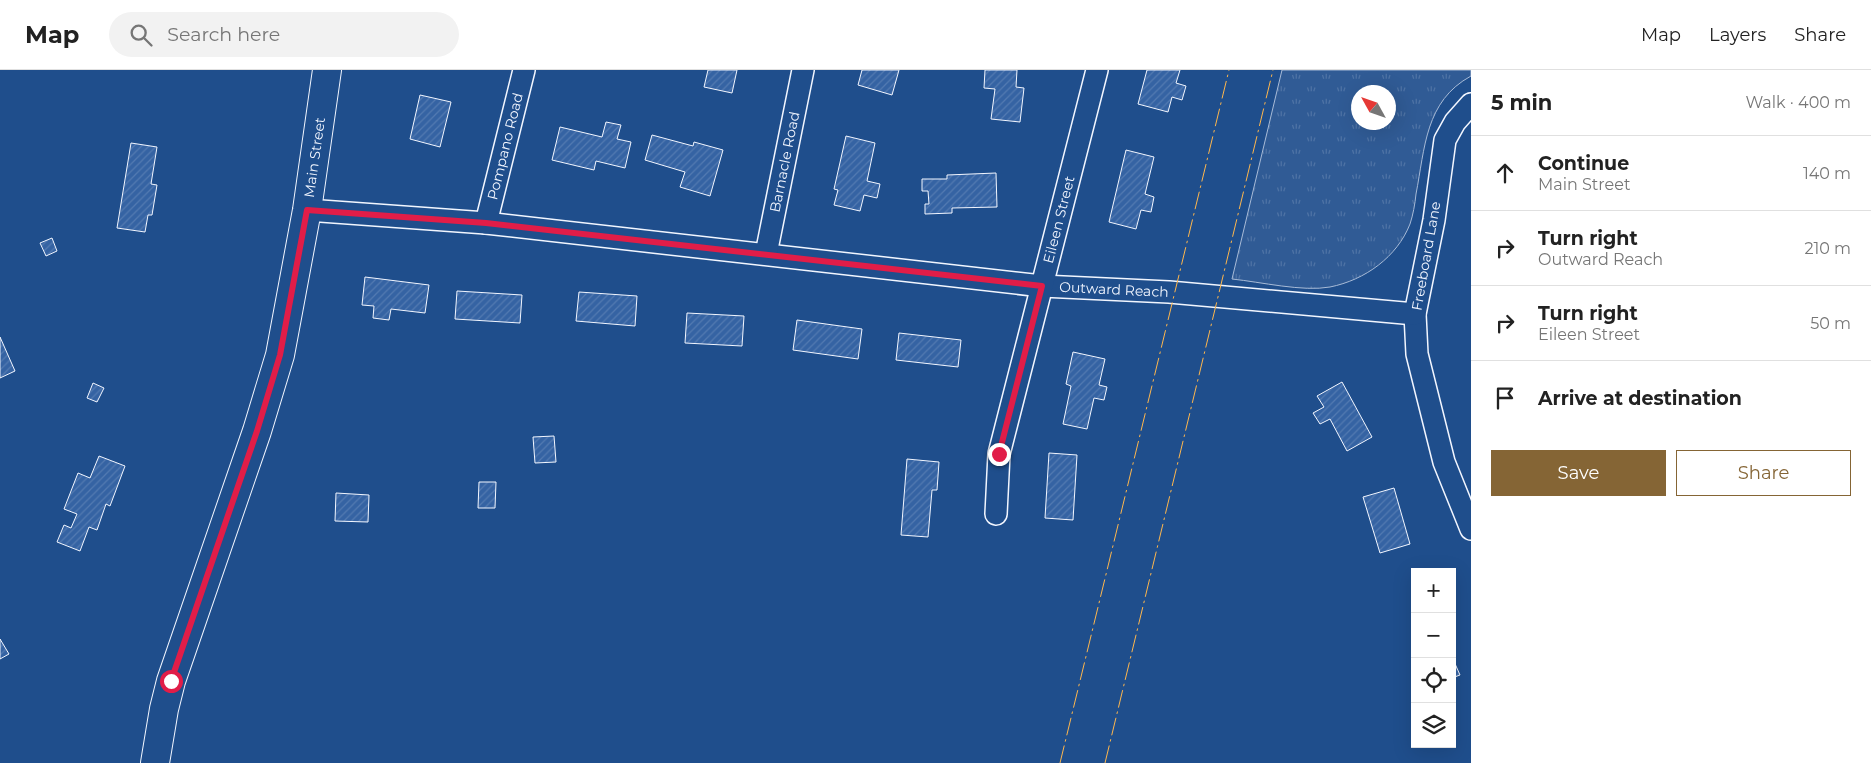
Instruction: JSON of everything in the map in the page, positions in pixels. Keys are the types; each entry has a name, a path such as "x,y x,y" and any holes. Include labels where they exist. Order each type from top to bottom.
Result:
{"main road":[{"name":"Main Street","path":"154,763 171,681 257,431 280,355 307,210 327,70"}],"street":[{"name":"Pompano Road","path":"486,223 524,70"},
{"name":"Barnacle Road","path":"766,254 804,70"},
{"name":"Eileen Street","path":"996,514 999,454 1097,70"},
{"name":"Freeboard Lane","path":"1471,104 1455,122 1445,140 1434,220 1415,314 1416,354 1442,453 1471,529"},
{"name":"Outward Reach","path":"307,210 486,223 1042,286 1169,292 1415,314"}],"green space":[{"path":"1282,70 1471,70 1471,76 1456,86 1444,99 1436,112 1425,143 1410,224 1397,247 1388,257 1367,273 1343,284 1319,288 1232,279"}],"building":[{"path":"708,70 737,70 732,93 704,87"},
{"path":"862,70 899,70 892,95 858,85"},
{"path":"985,70 1017,70 1016,87 1024,88 1020,122 991,119 995,89 984,88"},
{"path":"1147,70 1180,70 1176,83 1186,86 1182,100 1172,97 1168,112 1138,104"},
{"path":"420,95 451,102 440,147 410,139"},
{"path":"606,122 621,125 617,139 631,142 625,168 596,161 594,170 552,160 560,127 602,137"},
{"path":"652,135 693,146 694,142 723,150 710,196 680,187 685,172 645,160"},
{"path":"846,136 875,143 867,181 880,184 877,198 864,195 860,211 834,205 838,190 834,189"},
{"path":"131,143 157,147 151,184 157,185 152,215 148,215 145,232 117,228"},
{"path":"1126,150 1154,157 1145,194 1154,197 1151,212 1141,210 1136,229 1109,222"},
{"path":"996,173 997,207 952,208 952,213 925,214 925,204 929,204 928,191 922,191 922,179 947,179 947,175"},
{"path":"52,238 57,251 46,256 40,243"},
{"path":"365,277 429,285 425,313 391,309 389,320 373,318 374,306 362,305"},
{"path":"457,291 522,295 520,323 455,319"},
{"path":"579,292 637,296 635,326 576,321"},
{"path":"687,313 744,316 742,346 685,343"},
{"path":"797,320 862,329 858,359 793,350"},
{"path":"899,333 961,340 958,367 896,360"},
{"path":"0,337 15,371 0,378"},
{"path":"1073,352 1105,359 1099,385 1107,387 1104,400 1094,398 1087,429 1063,424 1071,386 1066,384"},
{"path":"1342,382 1372,437 1347,451 1330,419 1320,424 1313,413 1324,407 1317,396"},
{"path":"93,383 104,388 97,402 87,398"},
{"path":"554,436 556,462 535,463 533,437"},
{"path":"1049,453 1077,455 1073,520 1045,518"},
{"path":"99,456 125,466 110,506 106,504 97,530 89,527 80,551 57,542 64,525 71,528 77,514 64,509 78,473 90,478"},
{"path":"907,459 939,462 937,490 932,490 928,537 901,535"},
{"path":"479,482 496,482 495,508 478,508"},
{"path":"1394,488 1410,544 1380,553 1363,497"},
{"path":"336,493 369,495 368,522 335,521"},
{"path":"0,639 9,654 0,659"},
{"path":"1456,666 1460,675 1456,676"}],"power":[{"path":"1060,763 1229,70"},
{"path":"1105,763 1273,70"}],"route":[{"path":"171,681 257,431 280,355 307,210 486,223 1042,286 999,454"}]}
